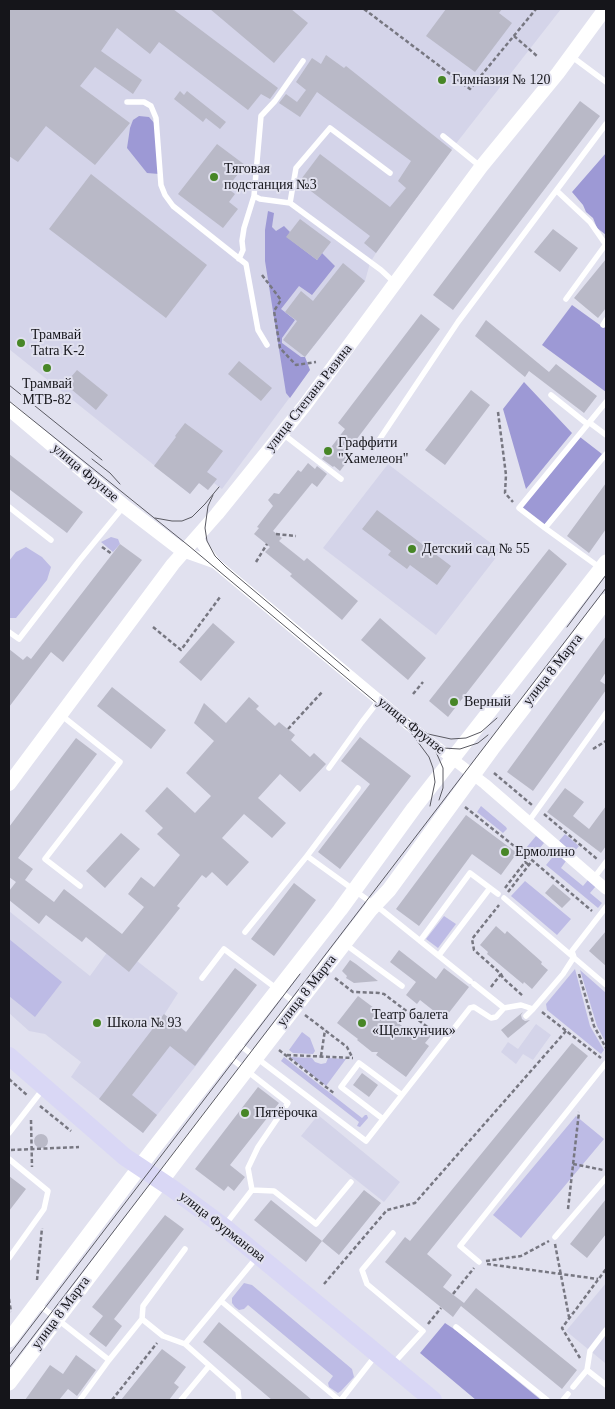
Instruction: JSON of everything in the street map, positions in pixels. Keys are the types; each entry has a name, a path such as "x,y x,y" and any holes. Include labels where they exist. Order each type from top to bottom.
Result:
{"main road":[{"name":"улица 8 Марта","path":"9,1340 140,1167 354,891 414,808 604,568"},
{"name":"улица 8 Марта","path":"9,1383 256,1057 301,1010 344,943 389,890 473,775 606,601"},
{"name":"улица Фурманова","path":"9,1056 36,1098 162,1181 224,1227 433,1400"}],"street":[{"name":"улица Степана Разина","path":"9,784 184,552 305,406 482,167 571,56 605,9"},
{"name":"улица Фрунзе","path":"9,409 124,506 184,552 215,563"},
{"name":"улица Фрунзе","path":"198,537 215,563 379,700 473,775 606,889"}],"lane":[{"path":"571,56 606,82"},
{"path":"239,259 243,250 244,228 254,196 261,116 275,101 303,61"},
{"path":"127,102 144,102 151,106 156,118 162,185 165,195 173,206 246,264 258,330 267,345"},
{"path":"372,449 458,322 606,124"},
{"path":"290,203 296,168 330,128 390,173"},
{"path":"443,136 482,167"},
{"path":"557,191 590,222 606,244 566,299"},
{"path":"254,196 260,199 290,203 381,270 396,284"},
{"path":"550,395 586,423 590,423 606,435"},
{"path":"604,568 519,508 606,402"},
{"path":"282,432 341,480"},
{"path":"545,528 606,454"},
{"path":"9,632 19,639 124,506"},
{"path":"9,507 51,540"},
{"path":"329,768 379,700"},
{"path":"529,822 606,713"},
{"path":"60,715 120,762 45,859 80,886"},
{"path":"246,932 308,856 358,788"},
{"path":"308,856 375,905 504,1008"},
{"path":"594,878 605,863"},
{"path":"420,941 470,874 498,894"},
{"path":"439,955 490,888"},
{"path":"504,898 606,985"},
{"path":"574,957 572,951 606,907"},
{"path":"344,943 402,986"},
{"path":"202,978 224,949 301,1010"},
{"path":"526,1016 574,957"},
{"path":"237,1043 366,1141 472,1007 491,1018 496,1017 504,1008 521,1005 534,1008"},
{"path":"224,1227 252,1190 248,1168 258,1147 288,1103 227,1055"},
{"path":"478,1262 460,1246 606,1062"},
{"path":"383,1119 341,1086 359,1063 402,1096"},
{"path":"9,1133 36,1098"},
{"path":"9,1159 48,1191 44,1209 9,1258"},
{"path":"555,1238 606,1178"},
{"path":"252,1190 274,1191 316,1224 351,1182"},
{"path":"392,1366 423,1331 368,1284 362,1270 393,1233"},
{"path":"80,1400 142,1319 143,1306 185,1249"},
{"path":"185,1344 259,1255"},
{"path":"221,1301 340,1400 377,1353"},
{"path":"37,1303 109,1360"},
{"path":"142,1319 163,1336 185,1344 238,1390 239,1400"},
{"path":"456,1327 547,1400"},
{"path":"573,1387 588,1370 590,1350 606,1330"},
{"path":"181,1400 209,1366"},
{"path":"588,1370 606,1385"},
{"path":"563,1400 568,1394"}],"path":[{"path":"364,9 470,89 536,9"},
{"path":"514,36 537,56"},
{"path":"262,276 281,300 274,311 280,348 296,365 316,362"},
{"path":"498,412 506,475 505,493 519,508"},
{"path":"276,534 296,536"},
{"path":"256,562 267,544"},
{"path":"153,627 181,650 220,597"},
{"path":"413,694 422,682"},
{"path":"288,729 323,690"},
{"path":"494,774 605,863"},
{"path":"462,804 598,916"},
{"path":"532,861 472,939 474,950 501,974 534,1008 606,1062"},
{"path":"498,894 501,893 525,862 529,865"},
{"path":"574,957 594,1026 606,1048"},
{"path":"485,994 501,974"},
{"path":"333,977 353,992 384,994 445,1041"},
{"path":"301,1010 347,1047 352,1057 359,1063"},
{"path":"320,1056 325,1030"},
{"path":"324,1284 387,1210 415,1203 566,1031"},
{"path":"279,1050 334,1094 341,1086"},
{"path":"285,1055 352,1057"},
{"path":"9,1079 36,1098 71,1131"},
{"path":"566,1225 581,1095"},
{"path":"33,1178 32,1150 36,1098"},
{"path":"9,1150 79,1147"},
{"path":"573,1164 606,1171"},
{"path":"37,1281 44,1209"},
{"path":"453,1294 478,1262 521,1256 554,1239 569,1316"},
{"path":"478,1262 598,1279"},
{"path":"588,1370 562,1328 569,1316 606,1269"},
{"path":"9,1299 11,1312"},
{"path":"423,1331 442,1308"},
{"path":"112,1400 163,1336"}],"shaded area":[{"path":"9,9 561,9 458,141 376,253 370,263 365,281 305,357 310,370 222,489 214,483 208,490 199,483 190,494 9,349"},
{"path":"139,116 149,117 155,124 159,174 147,173 127,148 133,120"},
{"path":"606,153 606,235 597,228 593,218 586,212 583,205 572,192"},
{"path":"268,211 274,213 272,227 276,231 284,226 290,232 287,237 317,260 322,253 335,266 312,295 299,286 281,309 295,320 282,338 282,343 301,357 305,357 310,370 290,398 286,393 265,261 265,230"},
{"path":"572,305 604,328 606,326 606,392 542,345"},
{"path":"524,382 572,433 526,489 503,409"},
{"path":"580,437 602,454 544,525 521,508"},
{"name":"Детский сад № 55","path":"388,464 501,551 436,635 323,548"},
{"path":"111,537 118,539 120,544 113,552 101,542"},
{"path":"26,547 42,557 51,567 47,580 16,618 9,618 9,561 16,552"},
{"path":"481,806 506,827 507,829 503,833 477,812"},
{"path":"565,834 579,846 573,853 559,841"},
{"path":"536,836 544,843 534,855 526,848"},
{"path":"556,853 566,861 561,868 583,886 588,880 596,886 590,893 602,903 598,908 546,865"},
{"path":"525,881 571,919 557,935 511,896"},
{"name":"Школа № 93","path":"9,911 90,976 114,943 178,993 164,1015 209,1049 143,1133 71,1077 81,1062 45,1034 29,1031 9,1013"},
{"path":"444,916 456,924 438,948 426,939"},
{"path":"9,939 62,982 35,1017 9,996"},
{"path":"575,969 590,1026 604,1050 601,1054 547,1010 546,1004"},
{"path":"580,970 606,993 606,1043 597,1026"},
{"path":"536,1024 551,1035 533,1060 523,1054 516,1064 501,1052 508,1042 518,1049"},
{"path":"302,1032 310,1038 315,1051 313,1054 293,1053 289,1050"},
{"path":"284,1057 362,1118 367,1115 368,1118 360,1127 357,1126 359,1122 281,1061"},
{"path":"290,1057 312,1058 315,1062 321,1064 326,1063 328,1058 346,1059 326,1086"},
{"path":"318,1115 400,1182 384,1202 301,1136"},
{"path":"576,1116 604,1139 521,1238 493,1215"},
{"path":"244,1283 252,1285 352,1369 354,1377 341,1391 338,1393 329,1387 328,1383 333,1376 248,1305 244,1309 239,1310 235,1307 232,1303 232,1298"},
{"path":"606,1283 606,1361 605,1363 566,1331"},
{"path":"445,1323 541,1400 476,1400 420,1353"}],"building":[{"path":"9,9 173,9 278,88 270,99 261,94 248,110 159,42 150,54 117,28 101,51 142,80 133,94 95,67 80,86 130,123 95,165 46,126 18,162 9,156"},
{"path":"210,9 291,9 308,23 274,63"},
{"path":"446,9 502,9 499,13 512,23 475,72 426,36"},
{"path":"326,55 344,68 346,66 452,150 376,253 364,243 370,236 299,182 320,154 390,207 406,188 398,181 411,161 317,92 300,117 279,103 286,94 297,102 306,90 296,82 312,58 321,64"},
{"path":"180,91 184,95 187,91 226,122 220,129 206,118 203,122 174,99"},
{"path":"580,101 600,116 453,310 433,295"},
{"name":"Тяговая подстанция №3","path":"217,144 245,165 227,188 235,194 229,202 238,209 223,228 178,194"},
{"path":"91,174 207,265 166,318 49,229"},
{"path":"300,219 331,242 317,260 286,237"},
{"path":"553,229 578,248 560,272 534,252"},
{"path":"606,259 606,308 598,318 574,298"},
{"path":"343,263 365,281 305,357 283,340 297,321 285,312 301,291 313,301"},
{"path":"421,314 440,329 347,452 352,455 340,471 322,459 345,429 338,423"},
{"path":"486,320 549,372 556,364 597,396 584,413 529,371 525,377 475,336"},
{"path":"239,361 272,388 261,401 228,374"},
{"path":"77,370 108,395 96,410 65,384"},
{"path":"471,390 490,405 445,465 425,450"},
{"path":"185,423 223,451 207,472 217,479 208,490 199,483 190,494 154,466"},
{"path":"9,454 83,512 67,533 9,489"},
{"path":"308,463 315,469 317,466 327,474 317,487 312,483 273,531 282,538 279,541 304,561 307,558 358,601 342,620 265,552 270,547 254,534 273,506 268,500 274,493 279,494 298,470 301,472"},
{"path":"606,483 606,529 589,553 567,536"},
{"path":"377,510 451,566 437,585 410,565 407,569 388,555 391,551 362,529"},
{"path":"120,544 142,560 63,662 51,652 9,707 9,649 23,660 27,656 31,659"},
{"path":"549,549 567,564 448,717 429,701"},
{"path":"380,618 426,658 408,680 361,640"},
{"path":"213,623 235,642 201,681 179,662"},
{"path":"606,636 606,672 600,681 606,685 606,690 533,791 507,772"},
{"path":"112,687 166,730 151,749 97,706"},
{"path":"249,697 259,706 256,709 275,726 279,722 295,735 291,740 310,757 314,753 326,764 300,792 280,774 258,798 286,823 272,838 244,814 222,838 249,862 227,886 212,872 206,878 202,875 177,906 180,908 129,972 86,937 82,942 46,915 39,924 9,900 9,891 16,882 9,877 9,827 76,738 97,754 18,858 33,869 25,880 54,902 64,889 122,934 144,907 128,894 141,877 154,887 180,855 157,834 163,828 145,811 167,787 195,813 211,796 186,773 214,741 194,723 204,703 226,723"},
{"path":"360,737 411,776 340,869 318,852 370,784 341,761"},
{"path":"565,788 584,802 573,816 589,829 606,806 606,846 601,853 547,812"},
{"path":"466,815 517,853 501,875 472,854 419,926 396,909"},
{"path":"121,833 140,849 105,888 86,871"},
{"path":"294,883 316,900 274,956 251,939"},
{"path":"553,884 571,899 562,908 545,893"},
{"path":"496,926 505,934 507,931 542,962 541,964 548,970 532,989 524,982 523,984 487,954 488,952 480,945"},
{"path":"606,931 606,966 589,951"},
{"path":"399,950 436,979 444,968 469,987 444,1019 420,1000 417,1004 406,995 416,982 390,962"},
{"path":"350,960 378,981 354,983 346,978 347,976 342,971"},
{"path":"235,968 257,985 195,1066 170,1046 132,1095 157,1115 143,1133 99,1099 164,1014 186,1032"},
{"path":"358,996 378,1011 380,1009 415,1036 421,1028 436,1030 425,1043 429,1046 406,1077 376,1055 378,1052 372,1052 337,1023"},
{"path":"523,1012 521,1015 522,1019 525,1021 530,1020 508,1038 501,1030"},
{"path":"572,1043 588,1056 427,1254 452,1275 443,1287 464,1303 476,1288 577,1370 562,1389 461,1306 453,1317 385,1262 405,1237 410,1241"},
{"path":"362,1073 378,1085 369,1097 353,1085"},
{"path":"258,1087 279,1103 230,1165 245,1177 234,1191 228,1186 224,1191 195,1169"},
{"path":"41,1134 46,1136 48,1141 46,1146 41,1148 36,1146 34,1141 36,1136"},
{"path":"9,1176 26,1189 9,1211"},
{"path":"364,1190 381,1203 339,1255 322,1241"},
{"path":"606,1199 606,1234 587,1258 570,1244"},
{"path":"271,1200 322,1241 306,1262 254,1220"},
{"path":"165,1215 184,1229 114,1319 122,1326 106,1347 89,1334 103,1316 92,1307"},
{"path":"219,1322 312,1400 272,1400 203,1342"},
{"path":"162,1349 186,1367 174,1383 179,1387 169,1400 121,1400"},
{"path":"76,1355 96,1370 77,1396 68,1389 59,1400 25,1400 50,1365 63,1374"}],"tram line":[{"path":"9,385 102,460"},
{"path":"9,401 189,546 409,730 429,757 433,768 435,782 430,806"},
{"path":"92,459 110,473 120,484"},
{"path":"155,518 182,521 192,517 219,487"},
{"path":"213,495 208,506 205,528 207,541 215,556 349,671"},
{"path":"567,627 606,575"},
{"path":"9,1368 606,588"},
{"path":"407,719 428,734 451,739 466,738 481,732 497,718"},
{"path":"418,736 443,748 460,749 478,743 488,735"},
{"path":"429,741 443,768 443,788 439,800"},
{"path":"9,1355 300,974"}],"place":[{"name":"Гимназия № 120","path":"442,80"},
{"name":"Тяговая подстанция №3","path":"214,177"},
{"name":"Трамвай Tatra K-2","path":"21,343"},
{"name":"Трамвай МТВ-82","path":"47,368"},
{"name":"Граффити \"Хамелеон\"","path":"328,451"},
{"name":"Детский сад № 55","path":"412,549"},
{"name":"Верный","path":"454,702"},
{"name":"Ермолино","path":"505,852"},
{"name":"Школа № 93","path":"97,1023"},
{"name":"Театр балета «Щелкунчик»","path":"362,1023"},
{"name":"Пятёрочка","path":"245,1113"}]}
